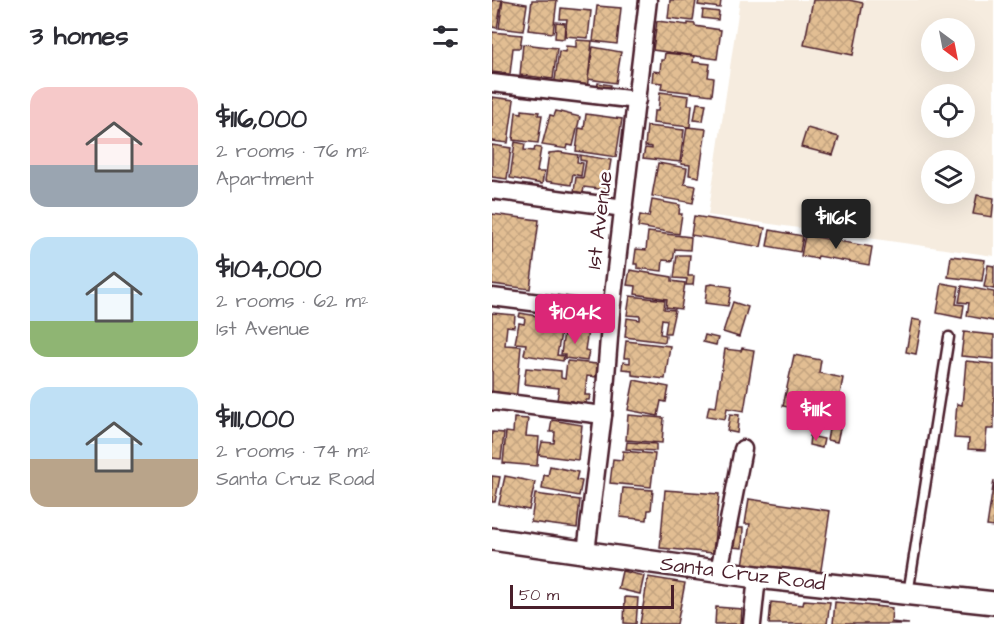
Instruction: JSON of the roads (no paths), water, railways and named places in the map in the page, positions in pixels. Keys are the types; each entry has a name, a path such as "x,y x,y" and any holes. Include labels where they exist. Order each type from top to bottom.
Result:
{"street":[{"name":"1st Avenue","path":"586,552 603,415 611,312 637,99 644,0"},
{"path":"492,83 637,99"},
{"path":"492,190 624,208"},
{"path":"492,297 611,312"},
{"path":"492,401 603,415"},
{"path":"719,571 742,450"},
{"name":"Santa Cruz Road","path":"492,539 757,577 994,603"},
{"path":"752,624 757,577"}],"lane":[{"path":"908,594 949,337"}]}
